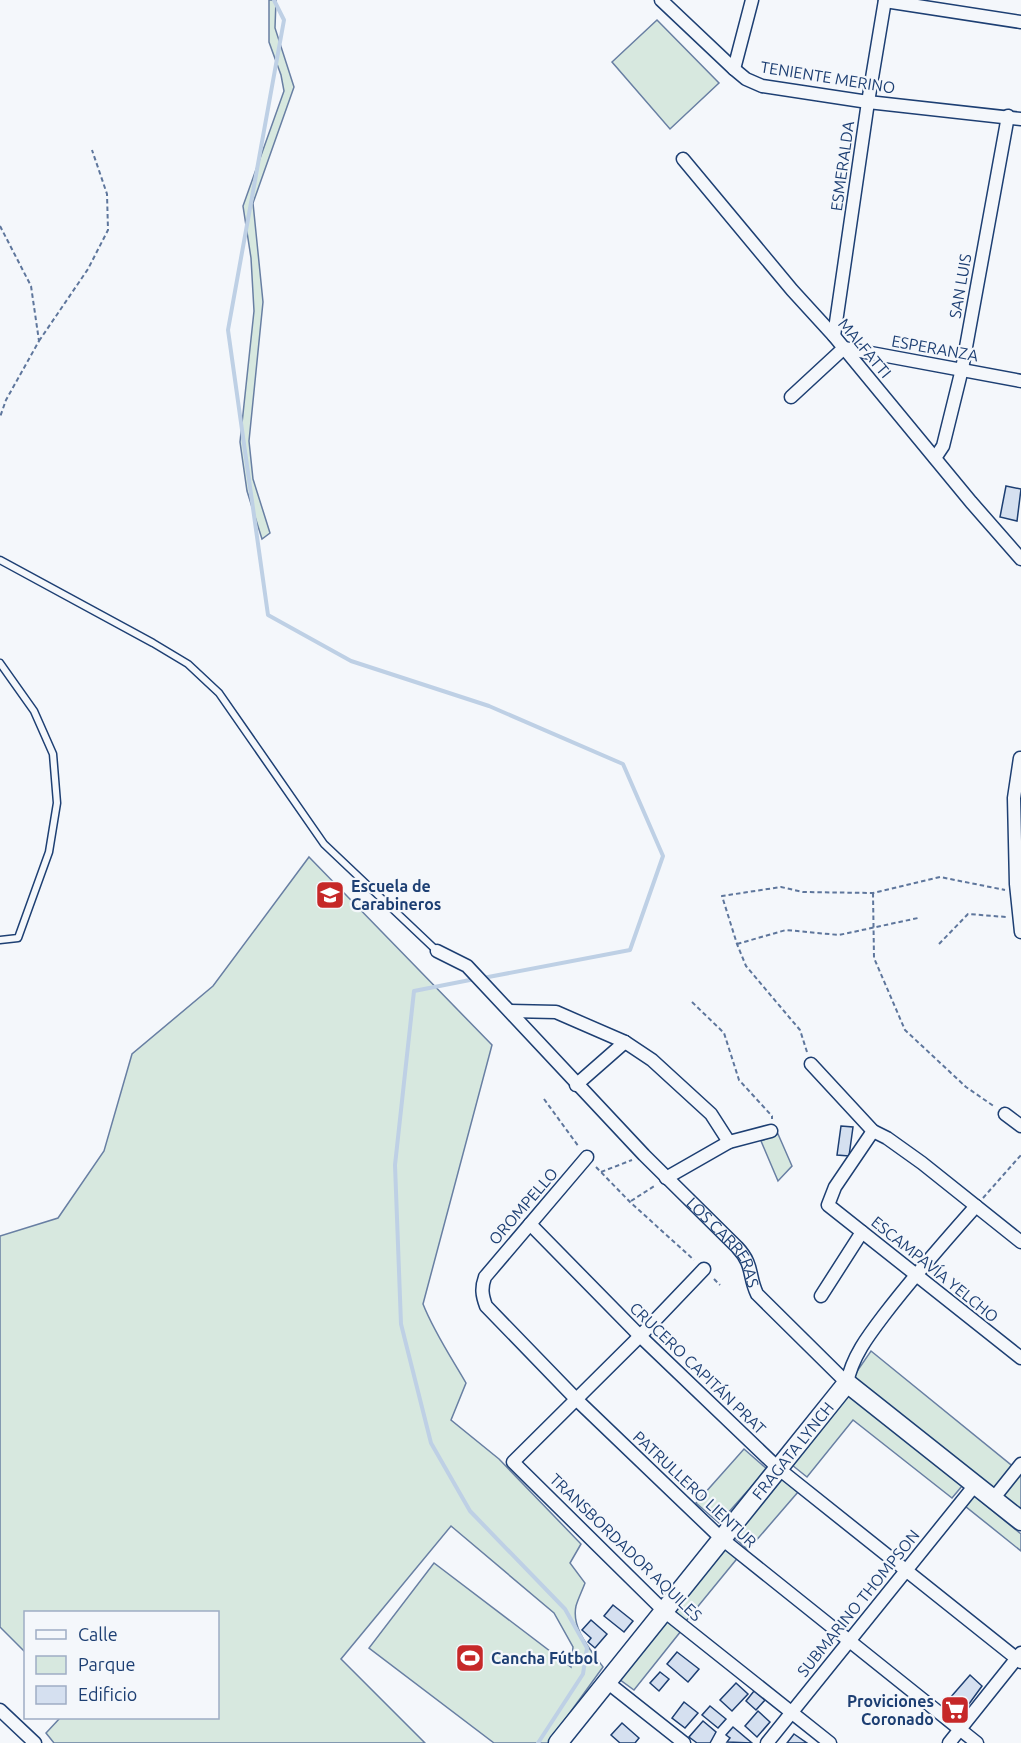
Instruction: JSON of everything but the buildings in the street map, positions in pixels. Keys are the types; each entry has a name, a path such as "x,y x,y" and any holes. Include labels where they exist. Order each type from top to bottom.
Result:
{"street":[{"name":"TENIENTE MERINO","path":"662,0 734,69 746,79 762,86 868,102 1021,119"},
{"path":"734,69 752,0"},
{"path":"885,1 1021,22"},
{"name":"ESMERALDA","path":"834,336 885,1"},
{"name":"SAN LUIS","path":"935,458 943,446 962,369 1008,116"},
{"name":"MALFATTI","path":"683,159 1021,559"},
{"path":"791,397 844,348"},
{"name":"ESPERANZA","path":"844,348 1021,381"},
{"path":"1020,758 1014,798 1016,892 1020,923"},
{"name":"LOS CARRERAS","path":"437,951 467,966 576,1085 747,1257 752,1284 757,1294 847,1383 1021,1521"},
{"path":"510,1011 556,1012 625,1042 652,1060 711,1114 729,1142"},
{"path":"576,1085 625,1042"},
{"path":"811,1064 873,1131 922,1163 1021,1242"},
{"path":"1005,1114 1021,1126"},
{"path":"666,1178 729,1142 771,1131"},
{"name":"ESCAMPAVÍA YELCHO","path":"873,1131 835,1187 828,1205 1021,1358"},
{"name":"OROMPELLO","path":"485,1277 587,1157"},
{"name":"FRAGATA LYNCH","path":"558,1743 847,1383 850,1368 865,1341 915,1274 976,1206"},
{"name":"CRUCERO CAPITÁN PRAT","path":"530,1224 640,1336 779,1469 1020,1658"},
{"path":"821,1296 862,1232"},
{"path":"577,1400 704,1269"},
{"name":"PATRULLERO LIENTUR","path":"485,1277 482,1295 486,1306 577,1400 722,1539 977,1743"},
{"name":"TRANSBORDADOR AQUILES","path":"577,1400 513,1462 664,1611 830,1743"},
{"path":"993,1499 1021,1464"},
{"name":"SUBMARINO THOMPSON","path":"767,1743 975,1485"},
{"path":"949,1743 1020,1658"},
{"path":"607,1682 684,1743"},
{"path":"0,1710 35,1743"}],"lane":[{"path":"0,560 188,664 219,693 324,844 437,951"},
{"path":"0,663 34,711 53,754 57,803 49,852 18,938 0,940"}],"path":[{"path":"0,417 6,400 39,341 88,269 108,230 107,194 92,150"},
{"path":"0,226 31,286 39,341"},
{"path":"811,1064 800,1030 746,966 722,896 781,887 803,892 873,892 940,877 1016,892"},
{"path":"873,892 874,958 905,1030 966,1087 1005,1114"},
{"path":"939,944 968,914 1020,923"},
{"path":"737,944 786,930 839,935 918,918"},
{"path":"692,1002 724,1033 739,1080 772,1116 771,1131"},
{"path":"544,1100 601,1172 720,1285"},
{"path":"601,1172 644,1155"},
{"path":"976,1206 1021,1155"},
{"path":"630,1202 666,1178"}],"green space":[{"path":"269,0 276,0 275,28 294,87 253,203 263,302 249,441 253,479 270,533 262,539 247,491 240,442 254,311 251,258 243,206 284,91 281,75 269,42"},
{"path":"657,20 719,83 670,129 612,62"},
{"path":"309,857 492,1045 423,1304 437,1334 466,1383 451,1420 499,1459 581,1544 570,1563 585,1583 576,1606 576,1623 583,1639 603,1667 548,1743 494,1743 369,1648 434,1563 571,1667 573,1647 554,1613 451,1526 341,1659 425,1743 54,1743 46,1733 59,1719 219,1719 219,1611 24,1611 24,1651 0,1627 0,1236 58,1218 104,1151 132,1054 213,986"},
{"path":"778,1134 792,1166 778,1181 761,1141"},
{"path":"871,1351 1021,1473 1021,1513 853,1377"},
{"path":"848,1395 962,1486 952,1498 853,1420 807,1477 792,1465"},
{"path":"744,1449 767,1469 719,1523 696,1503"},
{"path":"778,1476 798,1492 748,1550 729,1533"},
{"path":"973,1495 1021,1534 1021,1551 965,1506"},
{"path":"724,1541 740,1555 686,1621 670,1609"},
{"path":"667,1619 681,1631 634,1690 619,1679"}],"waterway":[{"path":"274,0 284,20 228,330 268,615 351,661 489,706 623,764 663,856 630,950 483,978"},
{"path":"475,979 414,991 395,1165 401,1324 431,1443 470,1511 565,1609 587,1648 583,1674 538,1743"}],"place":[{"name":"Escuela de Carabineros","path":"330,895"},
{"name":"Cancha Fútbol","path":"470,1658"},
{"name":"Proviciones Coronado","path":"955,1710"}]}
